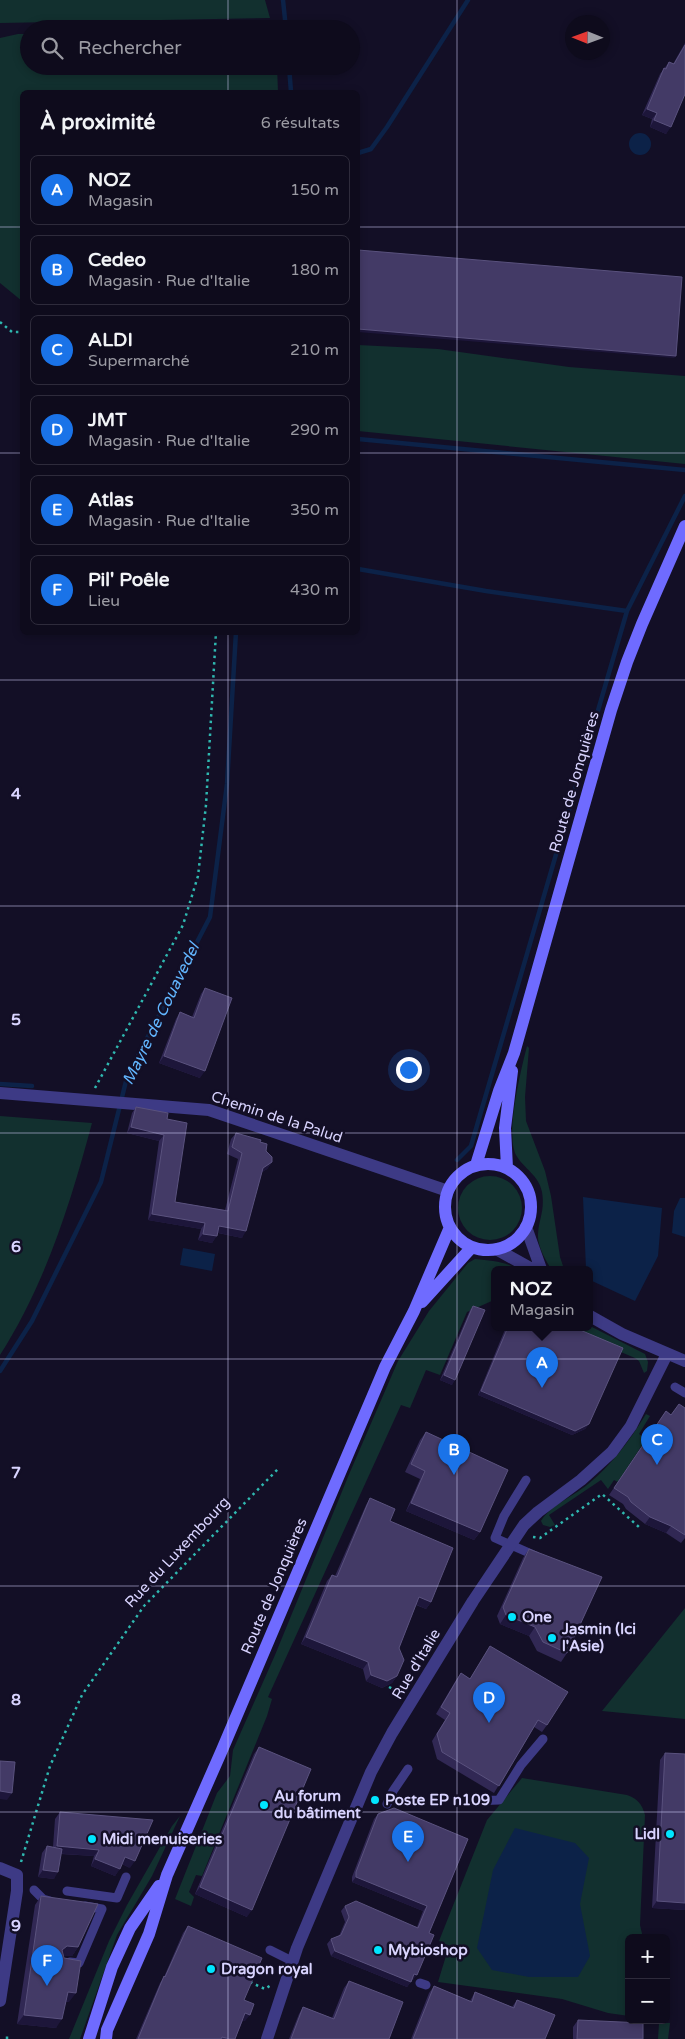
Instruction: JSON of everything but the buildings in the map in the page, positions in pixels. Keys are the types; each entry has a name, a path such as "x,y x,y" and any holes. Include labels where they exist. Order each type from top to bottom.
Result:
{"main road":[{"name":"Route de Jonquières","path":"476,1165 499,1090 514,1054 624,670 685,526"},
{"name":"Route de Jonquières","path":"507,1168 505,1128 514,1054"},
{"path":"494,1164 507,1168 517,1174 529,1193 531,1205 526,1227 519,1238 508,1245 496,1249 480,1250 472,1247 460,1240 446,1218 445,1204 448,1191 464,1171 476,1165 494,1164"},
{"name":"Route de Jonquières","path":"106,2039 107,2030 149,1934 166,1875 222,1750 385,1367 414,1311 450,1227"},
{"name":"Route de Jonquières","path":"414,1311 472,1247"},
{"name":"Route de Jonquières","path":"90,2039 112,1967 130,1928 166,1875"}],"street":[{"name":"Chemin de la Palud","path":"0,1093 210,1110 448,1191"},
{"path":"526,1227 540,1266"},
{"path":"496,1249 527,1266"},
{"path":"593,1318 622,1334 685,1361"},
{"name":"Rue d'Italie","path":"267,2039 292,1961 372,1772 392,1733 473,1601 524,1524 581,1480 612,1452 631,1426 667,1354"},
{"path":"0,1868 17,1875 17,1891 0,2001"}],"lane":[{"path":"675,1387 685,1393"},
{"path":"526,1480 504,1516 495,1538 545,1559"},
{"path":"473,1800 499,1800 522,1765 543,1739"},
{"path":"387,1804 393,1791 408,1769"},
{"path":"68,1891 117,1898 126,1878"},
{"path":"34,1890 43,1900 63,1903"},
{"path":"61,1962 79,1963 102,1909 72,1904"},
{"path":"270,1950 292,1961"}],"path":[{"path":"0,322 12,332 20,332"},
{"path":"95,1100 183,925 198,876 206,805 216,635"},
{"name":"Rue du Luxembourg","path":"17,1875 50,1766 82,1695 144,1606 278,1469"},
{"path":"519,1533 523,1538 540,1538 602,1494 640,1528"},
{"path":"250,1982 265,1988 278,1980"},
{"path":"7,2034 7,2039"}],"green space":[{"path":"0,0 265,0 270,18 20,20 20,23 0,23"},
{"path":"20,34 20,75 277,75 278,90 20,90 20,299 0,283 0,38"},
{"path":"360,345 438,349 569,367 685,376 685,464 360,431"},
{"path":"527,1046 529,1048 525,1097 526,1121 545,1171 563,1266 549,1266 542,1253 538,1234 543,1199 542,1192 538,1181 519,1160 513,1145 513,1118"},
{"path":"0,1116 92,1123 66,1213 55,1242 30,1300 0,1355"},
{"path":"490,1176 502,1178 513,1185 520,1196 522,1208 520,1220 513,1231 502,1238 490,1240 478,1238 467,1231 460,1220 458,1208 460,1196 467,1185 478,1178"},
{"path":"475,1259 513,1266 491,1266 491,1301 467,1312 440,1375 426,1370 410,1408 401,1405 268,1697 272,1699 267,1716 202,1876 196,1875 189,1892 194,1897 191,1906 175,1899 217,1793 230,1776 233,1750 275,1655 398,1361 429,1311 468,1263"},
{"path":"593,1328 645,1354 648,1362 647,1371 644,1373 639,1361 571,1331 593,1331"},
{"path":"646,1414 650,1416 639,1434 646,1439 618,1482 614,1480 608,1489 601,1480 549,1515 555,1525 550,1527 543,1525 541,1521 550,1510 596,1478 612,1461 627,1443"},
{"path":"685,1608 685,1719 602,1711"},
{"path":"522,1778 627,1795 639,1802 645,1815 640,1925 642,1934 625,1934 625,2015 608,2013 562,1999 438,1982 449,1946 439,1941 487,1820"},
{"path":"180,1816 152,1876 117,1935 80,2039 69,2039 109,1941 127,1905 172,1826"},
{"path":"659,2024 670,2024 668,2039 658,2039"}],"water":[{"path":"640,133 648,136 651,144 648,152 640,155 632,152 629,144 632,136"},
{"path":"583,1197 662,1208 658,1256 635,1301 593,1281 593,1266 586,1266"},
{"path":"680,1198 685,1198 685,1237 672,1233 674,1211"},
{"path":"183,1248 215,1254 212,1271 180,1265"},
{"path":"515,1828 575,1843 589,1858 580,1904 590,1956 578,1977 529,1977 492,1970 477,1948 493,1870"}],"waterway":[{"name":"Mayre de Couavedel","path":"283,0 285,20"},
{"path":"360,152 371,149 387,127 468,0"},
{"name":"Mayre de Couavedel","path":"290,75 291,90"},
{"path":"360,439 685,470"},
{"path":"457,1160 471,1146 627,611 685,496"},
{"path":"360,569 486,591 627,611"},
{"name":"Mayre de Couavedel","path":"0,1371 32,1321 101,1182 127,1077 210,917 227,784 236,635"},
{"path":"0,1084 32,1086"}],"place":[{"name":"NOZ","path":"542,1388"},
{"name":"ALDI","path":"657,1465"},
{"name":"Cedeo","path":"454,1475"},
{"name":"One","path":"512,1617"},
{"name":"Jasmin (Ici l'Asie)","path":"552,1638"},
{"name":"JMT","path":"489,1723"},
{"name":"Poste EP n109","path":"375,1800"},
{"name":"Au forum du bâtiment","path":"264,1805"},
{"name":"Lidl","path":"670,1834"},
{"name":"Midi menuiseries","path":"92,1839"},
{"name":"Atlas","path":"408,1862"},
{"name":"Mybioshop","path":"378,1950"},
{"name":"Dragon royal","path":"211,1969"},
{"name":"Pil' Poêle","path":"47,1986"}]}
